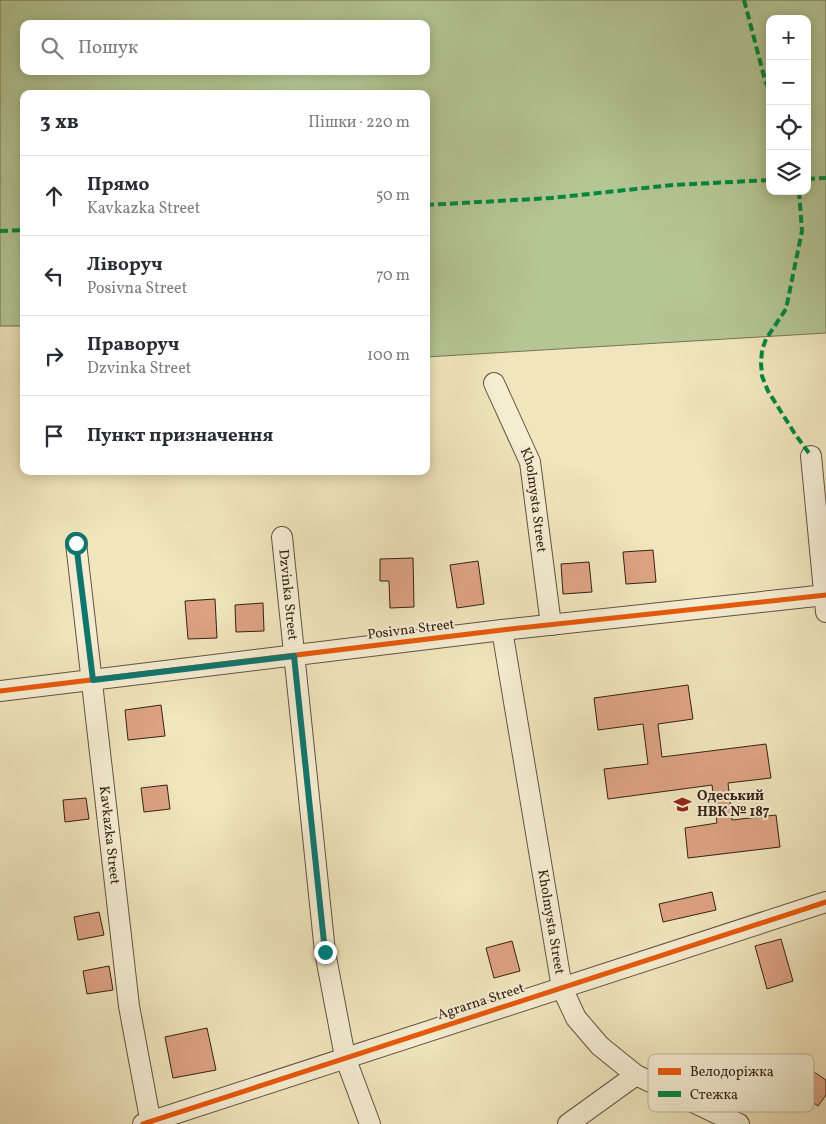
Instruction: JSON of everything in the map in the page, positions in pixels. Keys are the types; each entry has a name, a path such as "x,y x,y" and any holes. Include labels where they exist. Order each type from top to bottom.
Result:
{"street":[{"name":"Kholmysta Street","path":"494,383 530,462 551,625"},
{"path":"811,456 825,601"},
{"name":"Dzvinka Street","path":"282,537 325,952 345,1057 370,1124"},
{"name":"Kavkazka Street","path":"76,543 129,1006 148,1123"},
{"name":"Posivna Street","path":"0,691 502,630 825,601"},
{"name":"Kholmysta Street","path":"502,630 562,988 576,1018 600,1046 636,1074 648,1080"},
{"name":"Agrarna Street","path":"148,1123 345,1057 826,902"},
{"path":"568,1124 636,1074"},
{"name":"Kholmysta Street","path":"714,1112 739,1124"}],"green space":[{"path":"0,0 826,0 826,333 430,357 430,90 20,90 20,326 0,326"}],"building":[{"path":"653,550 656,582 626,584 623,552"},
{"path":"413,558 414,607 390,608 389,581 380,581 380,559"},
{"path":"478,561 484,604 457,608 450,565"},
{"path":"589,562 592,592 563,594 561,564"},
{"path":"215,599 217,638 188,639 185,601"},
{"path":"263,603 264,631 236,632 235,605"},
{"path":"688,685 693,719 658,724 662,757 766,744 771,778 728,783 732,820 776,815 780,847 688,858 685,828 717,823 712,785 608,799 604,769 648,764 643,724 598,730 594,698"},
{"path":"161,705 165,736 128,740 125,710"},
{"path":"167,785 170,809 144,812 141,788"},
{"path":"86,798 89,819 65,822 63,800"},
{"path":"712,892 716,910 663,922 659,904"},
{"path":"99,912 104,935 78,940 74,917"},
{"path":"781,939 793,981 767,989 755,946"},
{"path":"512,941 520,971 494,978 486,948"},
{"path":"109,966 113,990 87,994 83,971"},
{"path":"207,1028 216,1070 173,1078 165,1037"},
{"path":"814,1072 826,1080 826,1095 818,1106 814,1103"}],"marked path":[{"path":"744,0 766,82"},
{"path":"811,179 826,178"},
{"path":"430,205 551,198 673,185 766,180"},
{"path":"799,195 802,231 786,309 766,339 762,350 761,363 762,376 768,391 811,456"},
{"path":"0,231 20,230"}],"cycle path":[{"path":"0,691 502,630 826,595"},
{"path":"143,1124 826,902"}],"place":[{"name":"Одеський НВК № 187","path":"683,804"}],"route":[{"path":"76,543 93,680 294,656 325,952"}]}
